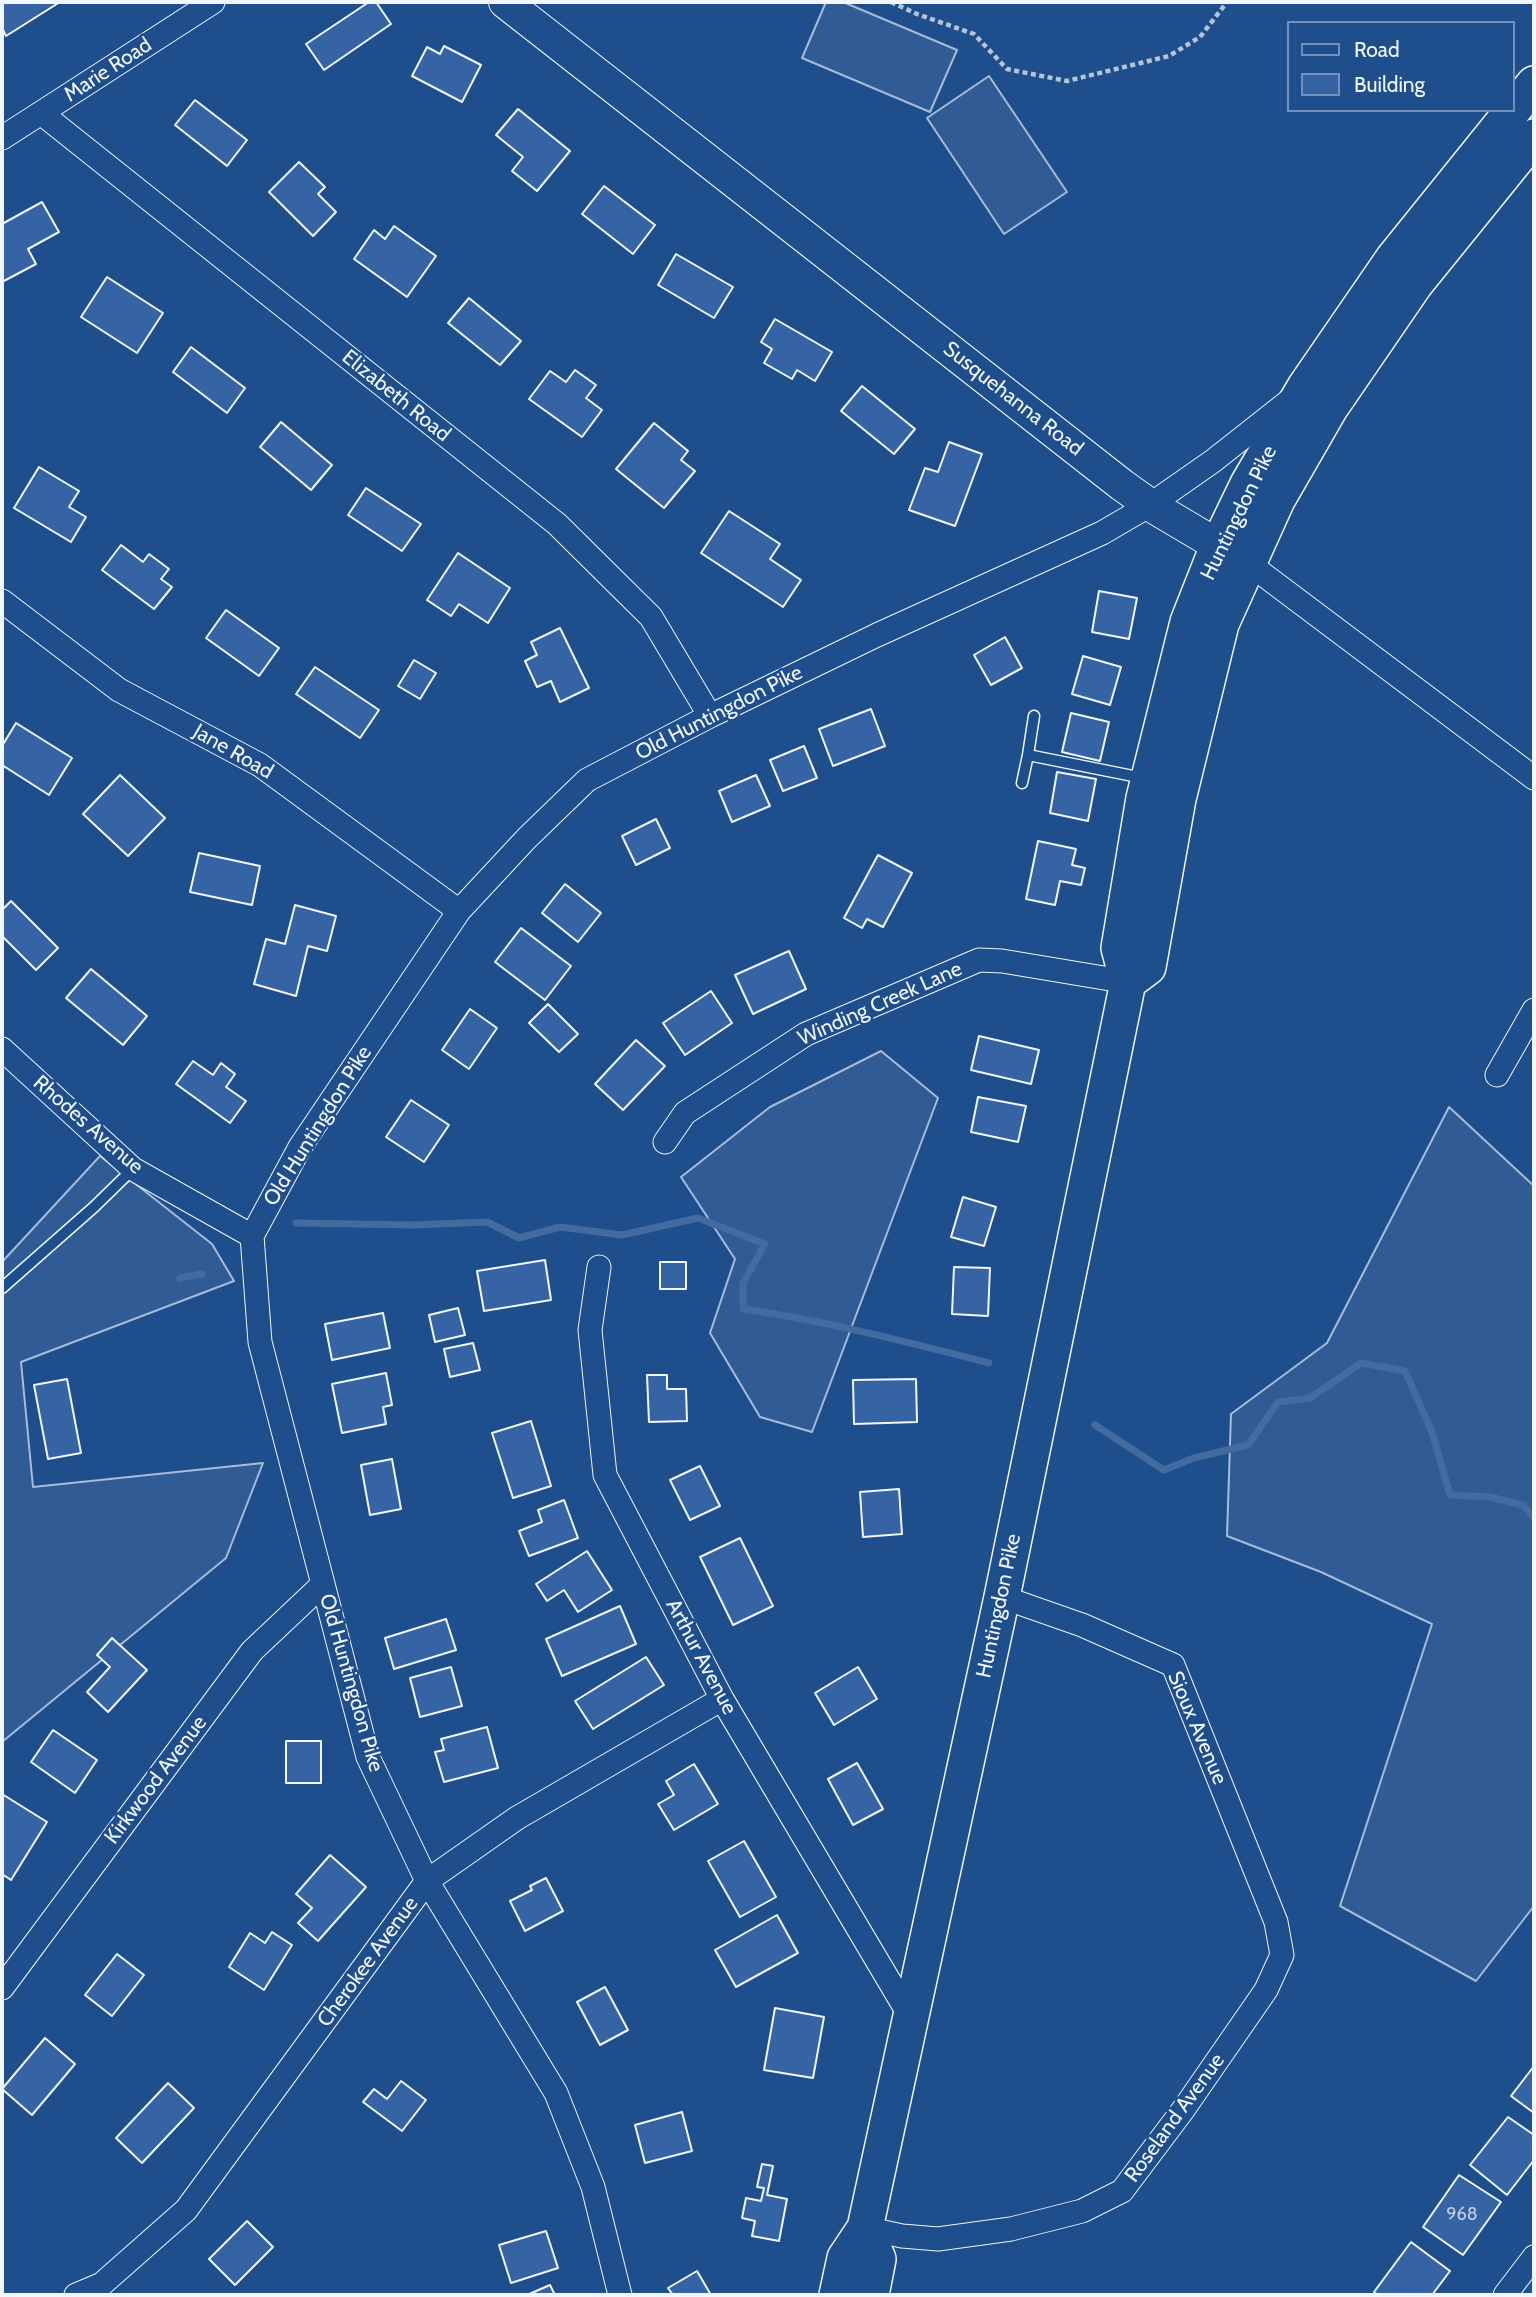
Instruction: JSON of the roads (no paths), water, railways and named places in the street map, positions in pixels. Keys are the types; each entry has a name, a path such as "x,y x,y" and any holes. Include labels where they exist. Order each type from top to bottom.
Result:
{"main road":[{"name":"Susquehanna Road","path":"505,2 1150,505 1248,563"},
{"name":"Huntingdon Pike","path":"837,2295 845,2258 865,2228 1002,1597 1128,982 1119,948 1149,779 1188,622 1218,546 1248,484 1305,387 1392,259 1513,112"},
{"name":"Huntingdon Pike","path":"1128,982 1148,967 1178,799 1221,624 1276,500 1330,408 1415,284 1534,137"},
{"path":"865,2228 878,2259 871,2295"}],"street":[{"name":"Marie Road","path":"2,138 213,2"},
{"name":"Elizabeth Road","path":"41,113 557,524 652,617 710,716"},
{"name":"Old Huntingdon Pike","path":"620,2295 593,2187 556,2093 427,1881 368,1757 260,1342 251,1236 300,1147 459,911 527,838 587,780 710,716 877,635 1102,533 1150,505 1213,461 1305,387"},
{"name":"Susquehanna Road","path":"1248,563 1534,778"},
{"name":"Jane Road","path":"2,601 119,690 260,765 459,911"},
{"name":"Winding Creek Lane","path":"665,1142 685,1113 806,1034 979,960 1002,961 1128,982"},
{"path":"1497,1075 1534,1010"},
{"name":"Rhodes Avenue","path":"2,1049 133,1169 251,1236"},
{"name":"Arthur Avenue","path":"599,1267 590,1330 605,1475 722,1699 910,2016"},
{"name":"Kirkwood Avenue","path":"2,1988 252,1651 323,1584"},
{"name":"Sioux Avenue","path":"1002,1597 1082,1625 1173,1665 1276,1922"},
{"name":"Cherokee Avenue","path":"76,2295 102,2284 186,2210 427,1881 517,1818 722,1699"},
{"name":"Roseland Avenue","path":"865,2228 902,2236 938,2239 1010,2230 1082,2211 1122,2191 1183,2110 1266,1990 1282,1955 1276,1922"},
{"path":"1506,2295 1534,2258"}],"lane":[{"path":"1022,783 1034,716"},
{"path":"1028,755 1149,779"},
{"path":"2,1288 133,1169"}],"waterway":[{"path":"296,1223 413,1225 487,1222 519,1238 560,1227 622,1235 698,1218 765,1244 743,1283 743,1309 836,1326 989,1363"},
{"path":"180,1278 202,1274"},
{"path":"1095,1425 1164,1470 1194,1458 1248,1445 1278,1402 1310,1398 1361,1363 1405,1371 1432,1432 1450,1495 1490,1497 1523,1505 1534,1518"}]}
